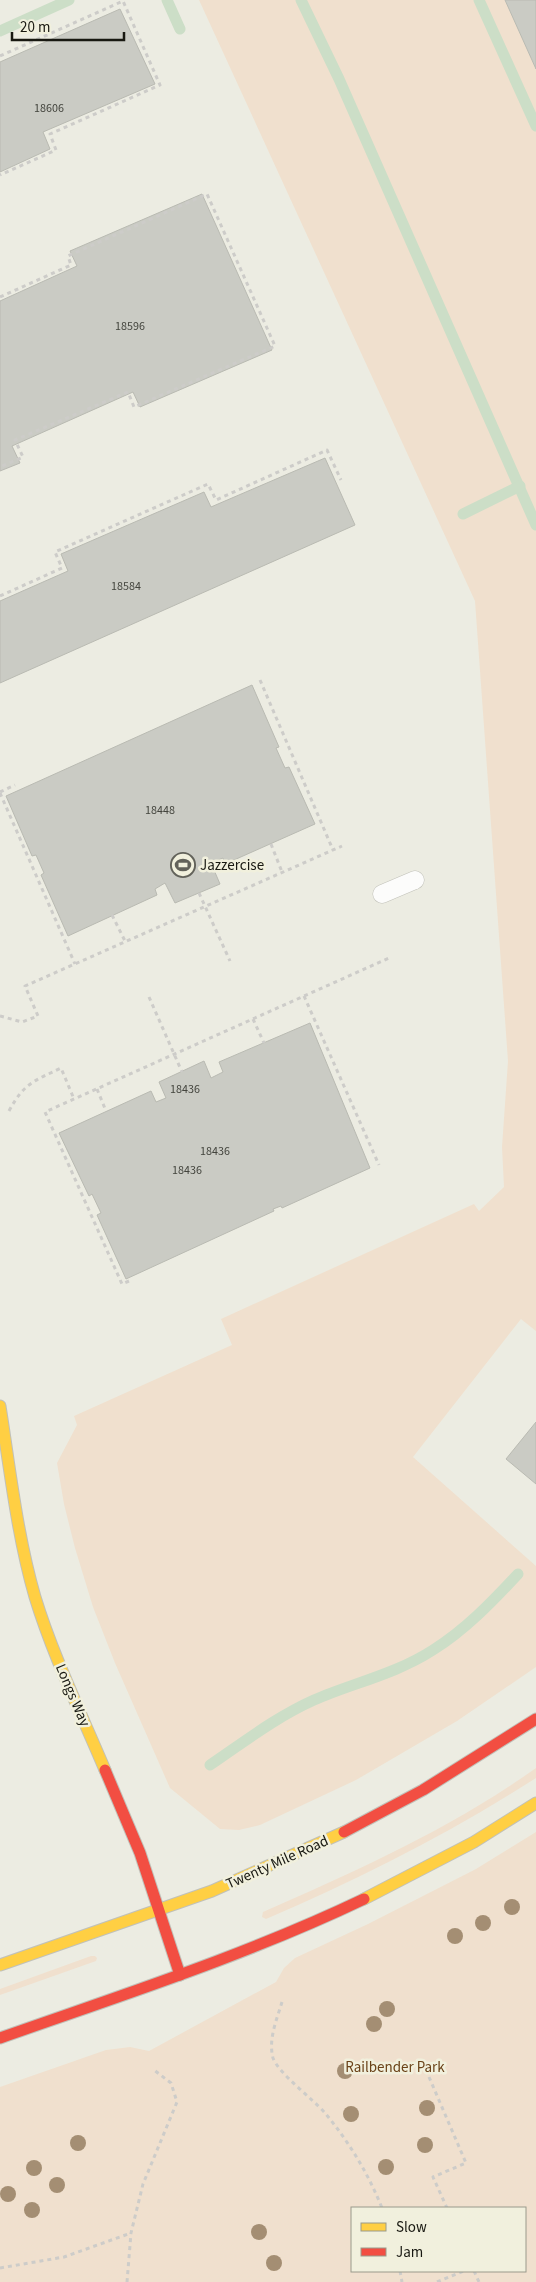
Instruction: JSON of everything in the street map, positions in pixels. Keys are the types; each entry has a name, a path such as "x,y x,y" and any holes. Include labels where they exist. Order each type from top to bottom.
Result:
{"main road":[{"name":"Longs Way","path":"0,1406 20,1533 35,1596 58,1659 140,1853 160,1909 180,1975"},
{"name":"Twenty Mile Road","path":"0,1965 221,1888 350,1829 425,1788 536,1719"},
{"path":"0,2038 248,1950 380,1892 462,1848 536,1804"}],"lane":[{"path":"382,894 415,880"}],"path":[{"path":"0,56 123,1 160,86 50,134 56,150 0,175"},
{"path":"0,297 71,265 68,256 207,194 275,346 134,406 128,392 15,440 23,457 0,467"},
{"path":"0,596 62,568 55,552 208,484 216,500 327,450 341,480"},
{"path":"260,680 333,850"},
{"path":"15,785 0,792 76,964"},
{"path":"271,844 282,872"},
{"path":"0,1016 22,1022 38,1016 25,986 342,846"},
{"path":"199,893 230,961"},
{"path":"112,915 126,943"},
{"path":"129,1281 122,1284 45,1112 389,958"},
{"path":"304,996 379,1165"},
{"path":"149,997 182,1072"},
{"path":"253,1019 264,1043"},
{"path":"9,1111 18,1094 28,1084 61,1068 74,1099"},
{"path":"96,1089 106,1111"},
{"path":"282,2002 271,2041 274,2059 278,2068 319,2107 347,2142 365,2170 382,2207"},
{"path":"127,2282 131,2234 148,2170 177,2102 171,2083 154,2070"},
{"path":"428,2077 466,2163 433,2177 447,2207"},
{"path":"0,2268 55,2260 131,2234"},
{"path":"437,2282 462,2272"}],"green space":[{"path":"199,0 505,0 536,69 536,1331 521,1319 413,1457 536,1566 536,1667 457,1721 356,1780 260,1825 239,1830 220,1829 170,1788 115,1663 93,1607 64,1504 57,1463 77,1425 74,1416 232,1345 221,1319 474,1204 479,1211 504,1187 502,1147 508,1061 475,601"},
{"path":"536,1768 536,1778 438,1836 336,1888 266,1919 262,1917 263,1912 334,1881 437,1829 504,1790"},
{"name":"Railbender Park","path":"536,1832 536,2282 0,2282 0,2087 106,2050 130,2047 149,2051 276,1982 284,1968 295,1958 368,1924 476,1869"},
{"path":"91,1956 97,1958 96,1961 0,1995 0,1989"}],"building":[{"path":"505,0 536,0 536,69"},
{"path":"120,9 155,84 43,132 50,149 0,172 0,62"},
{"path":"202,194 272,350 140,407 133,392 12,446 20,463 0,471 0,301 77,266 70,251"},
{"path":"325,458 355,525 0,683 0,601 68,571 61,554 204,492 211,507"},
{"path":"252,685 279,747 276,748 285,768 289,767 315,824 225,864 223,858 211,863 220,884 175,903 165,883 155,889 157,895 68,936 41,875 44,873 36,855 32,856 6,796"},
{"path":"310,1023 370,1168 282,1208 281,1206 273,1209 274,1211 126,1279 97,1215 101,1213 92,1194 89,1196 59,1133 151,1091 156,1102 166,1098 159,1082 204,1061 211,1078 223,1072 219,1062"},
{"path":"536,1422 536,1484 506,1459"}],"waterway":[{"path":"0,31 69,0"},
{"path":"167,0 180,29"},
{"path":"301,0 339,79 536,525"},
{"path":"479,0 536,126"},
{"path":"463,514 520,486"},
{"path":"210,1765 286,1714 314,1700 404,1666 433,1650 467,1625 518,1574"}],"traffic: slow":[{"path":"0,1406 19,1526 35,1597 59,1663 105,1770"},
{"path":"364,1899 474,1842 536,1803"},
{"path":"0,1965 212,1891 344,1832"}],"traffic: jam":[{"path":"344,1832 423,1790 536,1719"},
{"path":"105,1770 140,1853 180,1975"},
{"path":"0,2038 230,1956 364,1899"}],"place":[{"name":"Jazzercise","path":"183,865"}]}
